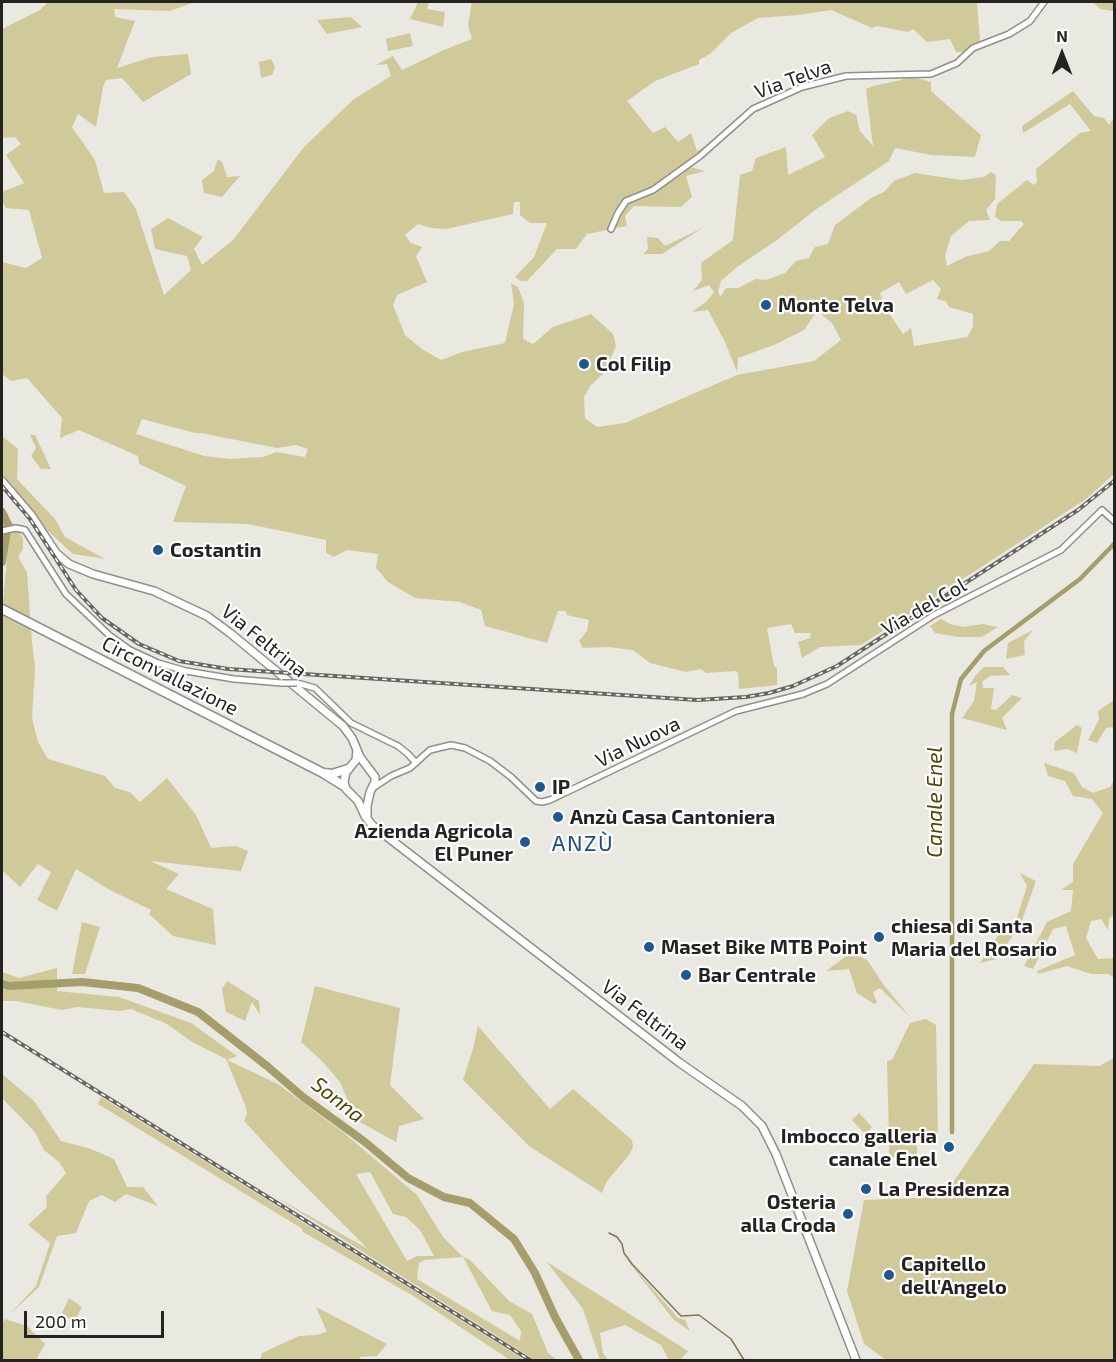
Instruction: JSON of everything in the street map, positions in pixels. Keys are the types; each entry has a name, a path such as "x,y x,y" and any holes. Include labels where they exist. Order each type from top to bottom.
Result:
{"highway":[{"name":"Circonvallazione","path":"2,609 323,773 344,786"},
{"path":"323,773 332,774 350,768"}],"main road":[{"name":"Via Feltrina","path":"2,481 31,515 52,547 64,560 84,571 131,584 185,604 216,622 343,726 371,770"},
{"path":"344,786 344,777 356,760 357,750"},
{"path":"350,768 361,765 371,770 375,782 367,806 369,822"},
{"name":"Via Feltrina","path":"344,786 358,801 369,822 384,836 680,1063 742,1106 762,1126 776,1154 856,1360"},
{"path":"352,795 361,796 371,790"}],"street":[{"name":"Via Telva","path":"611,229 626,201 652,190 700,156 753,109 802,87 846,76 931,74 957,63 973,48 1009,34 1030,21 1044,2"},
{"name":"Via del Col","path":"749,706 812,691 836,680 934,615 1061,550 1102,510 1114,521"},
{"path":"2,531 16,528 25,530 66,594 109,635 130,650 158,663 186,671 234,679 297,683 315,688 351,723 398,746 416,763 371,790"},
{"name":"Via Nuova","path":"416,763 438,747 451,745 465,748 500,768 536,801 540,802 558,797 749,706"},
{"path":"371,770 381,776 391,776"}],"shaded area":[{"path":"48,2 195,2 170,11 114,9 115,17 135,21 117,68 152,57 188,54 191,74 143,102 122,78 106,80 96,127 78,114 72,127 95,160 104,193 124,192 136,209 164,295 191,270 187,256 155,249 151,229 168,218 203,237 194,249 202,265 233,240 304,147 354,99 391,76 387,64 376,65 393,56 402,70 472,39 468,25 472,2 977,2 980,41 965,52 956,52 950,39 927,42 913,29 908,32 877,26 872,28 831,10 758,18 731,33 710,54 699,60 699,64 655,81 627,101 653,133 665,127 678,142 691,133 697,151 715,140 683,165 705,171 686,176 692,197 681,207 634,206 625,216 627,226 587,234 576,249 557,249 527,281 520,281 515,277 534,257 547,223 530,223 520,215 520,202 514,202 513,214 446,229 418,224 405,235 411,243 422,247 416,256 427,282 397,295 393,305 405,335 422,349 441,360 462,352 505,343 514,304 511,283 518,287 524,303 523,339 533,344 553,327 591,314 613,334 616,346 604,373 590,386 584,397 585,418 597,427 625,423 737,375 814,361 841,340 832,323 817,311 804,330 774,345 738,358 737,372 725,342 708,310 692,312 707,301 714,292 709,285 693,291 702,280 701,263 733,240 740,175 752,171 756,158 786,147 788,175 825,157 812,135 829,118 848,111 856,115 860,131 873,146 866,89 910,76 931,82 931,91 981,135 975,157 931,155 895,148 889,161 815,210 777,240 737,267 721,281 718,293 721,296 726,288 738,288 756,279 766,280 785,273 796,261 809,258 815,247 828,244 835,225 871,198 884,192 894,181 915,173 961,180 984,177 991,172 996,175 995,199 986,210 990,220 969,221 951,236 945,256 947,266 965,257 989,251 1000,241 1009,241 1024,224 1021,221 1001,221 995,217 997,204 1027,180 1034,185 1037,182 1036,169 1080,133 1091,131 1070,104 1023,133 1022,126 1073,91 1094,116 1104,118 1109,125 1114,118 1114,474 1086,499 861,645 820,647 802,658 798,642 810,638 811,633 795,633 791,624 767,628 774,666 777,668 777,685 739,689 736,671 706,673 701,669 686,672 650,663 633,650 608,647 583,648 579,641 587,631 589,620 567,615 566,611 558,611 547,643 485,626 481,610 460,602 415,598 388,582 376,568 378,554 347,550 334,557 326,553 326,540 248,524 173,522 186,486 139,464 138,456 79,430 60,438 62,418 27,378 11,381 2,374 2,262 26,268 42,258 29,210 6,208 2,201 2,192 24,183 6,155 21,144 15,137 2,138 2,29 40,10","holes":["933,280 941,289 937,299 946,301 949,307 973,314 973,327 967,337 914,346 911,328 903,334 884,306 880,293 899,282 906,294","142,419 195,433 277,448 296,445 308,449 305,457 276,452 263,457 230,459 204,456 136,434"]},
{"path":"418,2 429,2 427,9 445,12 443,27 410,19"},
{"path":"1093,2 1114,2 1114,11 1100,9"},
{"path":"351,17 362,27 327,34 317,20"},
{"path":"410,33 413,46 388,51 386,39"},
{"path":"271,59 275,67 272,75 261,78 259,62"},
{"path":"218,159 222,162 227,177 240,176 222,197 204,193 202,180 214,171"},
{"path":"704,227 662,254 643,254 648,249 647,237 658,238 665,246"},
{"path":"30,435 35,435 51,469 41,469 31,456 36,448"},
{"path":"2,436 18,449 17,479 55,519 65,537 105,559 73,554 48,531 2,475"},
{"path":"2,513 15,525 23,538 23,549 18,557 27,572 35,668 32,718 38,742 48,759 105,776 115,788 130,792 140,802 167,778 196,815 211,848 236,846 248,851 241,871 150,861 179,874 166,889 213,909 216,945 173,936 149,914 151,910 110,890 76,869 57,911 37,900 51,872 38,864 20,887 2,870 2,612 9,538 2,533"},
{"path":"941,619 963,627 983,624 998,627 982,637 958,637 935,633 930,626"},
{"path":"1033,630 1024,641 1025,655 1006,659 1008,643"},
{"path":"984,667 1003,667 1010,675 990,676 982,682 983,688 994,688 991,709 996,710 1012,695 1022,698 1002,718 1007,730 962,718 974,701 977,682 969,686"},
{"path":"1114,700 1114,727 1106,728 1097,743 1088,740 1099,720 1098,711"},
{"path":"1077,725 1082,728 1077,753 1067,749 1054,751 1055,742"},
{"path":"1044,763 1074,773 1082,787 1093,793 1110,787 1114,780 1114,914 1109,919 1108,930 1101,919 1091,921 1086,938 1098,959 1114,958 1114,978 1109,974 1091,974 1067,966 1038,974 1037,971 1075,955 1066,926 1053,929 1033,969 1024,966 1047,922 1071,911 1073,890 1061,890 1073,882 1073,864 1103,813 1092,799 1073,796 1065,781 1048,776"},
{"path":"1020,873 1036,881 1020,926 996,959 980,963 1008,921 1015,924 1027,886"},
{"path":"82,922 100,927 85,974 72,974"},
{"path":"852,952 868,961 883,984 910,1017 880,988 873,992 877,1003 874,1004 857,993 849,969 826,971"},
{"path":"57,968 57,991 119,997 191,1023 237,1056 227,1060 278,1084 344,1133 417,1195 443,1237 463,1257 469,1259 509,1301 532,1314 548,1353 557,1360 535,1360 274,1196 368,1249 244,1121 247,1114 245,1105 226,1059 192,1042 167,1024 131,1009 119,1011 77,1007 62,1010 16,1001 2,1001 2,972 19,978","holes":["370,1172 393,1214 406,1217 420,1230 434,1256 417,1256 407,1261 356,1174","463,1257 492,1311 510,1315 521,1331 520,1341 417,1279 419,1263 424,1260"]},
{"path":"227,981 259,1001 260,1015 252,1002 245,1021 226,1012 222,989"},
{"path":"315,986 400,1008 390,1085 424,1119 399,1126 396,1142 360,1122 340,1082 301,1042"},
{"path":"926,1019 936,1025 938,1138 889,1140 887,1061 892,1060 910,1023"},
{"path":"478,1026 550,1109 573,1089 632,1140 633,1147 629,1155 607,1181 602,1193 529,1146 463,1080"},
{"path":"1114,1058 1114,1360 886,1360 864,1344 847,1291 864,1200 943,1197 1034,1064 1099,1066"},
{"path":"2,1074 34,1101 61,1141 91,1149 114,1159 127,1187 143,1187 158,1206 126,1194 115,1202 102,1195 89,1201 76,1233 57,1236 39,1287 10,1314 36,1286 50,1243 28,1225 47,1207 46,1196 66,1173 59,1162 44,1150 35,1132 2,1098"},
{"path":"101,1097 525,1360 510,1360 415,1297 303,1232 301,1228 98,1104"},
{"path":"859,1113 872,1127 865,1134 852,1120"},
{"path":"917,1142 917,1157 889,1157 889,1143"},
{"path":"624,1256 678,1318 685,1320 690,1331 673,1319"},
{"path":"547,1262 688,1351 680,1360 669,1360 661,1345 625,1325 600,1333 603,1353 608,1360 600,1360 583,1309"},
{"path":"69,1298 82,1307 74,1322 62,1313"},
{"path":"316,1307 387,1344 377,1356 360,1357 361,1360 260,1360 262,1353 299,1336 327,1332"},
{"path":"5,1319 27,1326 45,1344 36,1360 2,1360 2,1324"}],"waterway":[{"name":"Sonna","path":"2,512 8,524 2,562"},
{"name":"Canale Enel","path":"952,1132 952,714 961,679 984,651 1080,579 1114,544"},
{"name":"Sonna","path":"2,984 9,986 82,982 138,988 198,1012 408,1178 444,1197 470,1203 514,1239 535,1273 555,1317 579,1360"},
{"path":"609,1233 617,1237 632,1264 681,1316 699,1315 731,1339 744,1360"}],"railway":[{"path":"2,486 30,519 76,590 102,618 139,644 179,661 228,669 697,700 769,693 793,686 837,666 1078,510 1114,481"},
{"path":"2,1032 530,1360"}],"place":[{"name":"Monte Telva","path":"766,305"},
{"name":"Col Filip","path":"584,364"},
{"name":"Costantin","path":"158,550"},
{"name":"IP","path":"540,787"},
{"name":"Anzù Casa Cantoniera","path":"558,817"},
{"name":"Azienda Agricola El Puner","path":"525,842"},
{"name":"chiesa di Santa Maria del Rosario","path":"879,937"},
{"name":"Maset Bike MTB Point","path":"649,947"},
{"name":"Bar Centrale","path":"686,975"},
{"name":"Imbocco galleria canale Enel","path":"949,1147"},
{"name":"La Presidenza","path":"866,1189"},
{"name":"Osteria alla Croda","path":"848,1214"},
{"name":"Capitello dell'Angelo","path":"889,1275"}],"district":[{"name":"ANZÙ","path":"583,844"}]}
